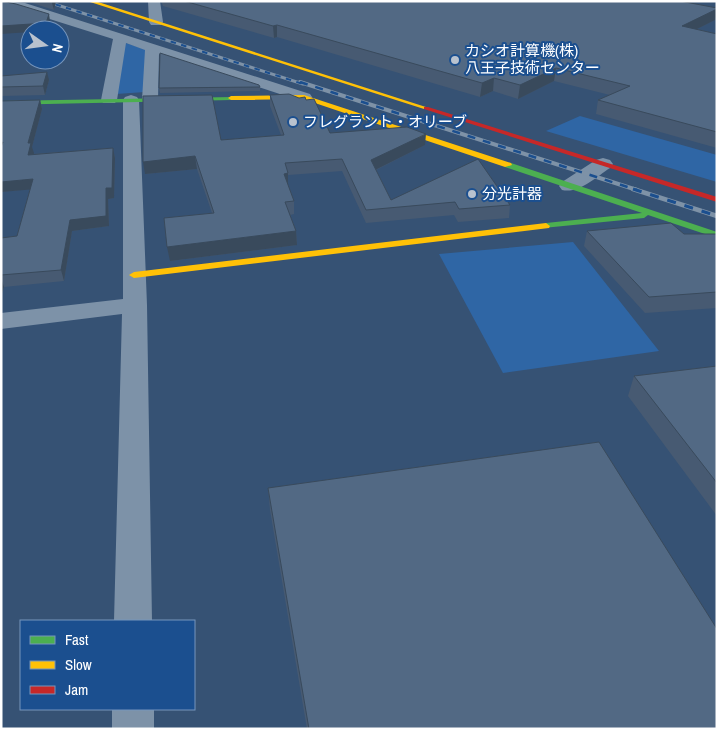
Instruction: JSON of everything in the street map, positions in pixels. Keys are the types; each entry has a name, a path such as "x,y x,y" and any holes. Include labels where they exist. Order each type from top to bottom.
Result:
{"street":[{"path":"89,1 111,5 156,22 717,200"},
{"path":"154,1 156,22"},
{"path":"1,2 120,37 717,235"},
{"path":"120,37 130,100 135,305 133,620"},
{"path":"130,100 152,48"},
{"path":"1,103 304,97"},
{"path":"569,186 603,164"},
{"path":"134,275 652,214"},
{"path":"1,321 135,305"},
{"path":"133,710 133,729"}],"shaded area":[{"path":"123,42 147,50 145,92 116,94"},
{"path":"580,116 717,155 717,182 546,131"},
{"path":"573,242 659,351 503,373 439,254"}],"building":[{"path":"1,1 49,14 47,20 20,20 20,25 1,26"},
{"path":"184,1 680,1 717,8 682,26 717,34 717,132 598,100 630,86 556,68 520,85 494,78 482,83 277,25 273,26"},
{"path":"160,53 259,85 260,87 159,88"},
{"path":"47,72 43,86 1,87 1,76"},
{"path":"289,94 299,98 305,97 306,100 314,99 330,133 407,127 426,134 371,160 391,200 478,159 510,205 459,209 455,202 366,210 342,159 285,163 288,173 284,174 294,201 285,202 296,231 167,247 164,218 214,213 195,156 143,162 143,96 212,95 221,140 284,135 270,95"},
{"path":"40,100 28,143 31,143 28,155 113,148 112,188 106,188 106,216 70,220 61,270 1,275 1,238 17,236 33,179 1,182 1,147 3,142 1,143 1,101"},
{"path":"671,223 684,234 717,234 717,292 649,297 587,231"},
{"path":"717,366 717,483 634,376"},
{"path":"599,442 717,629 717,729 309,729 268,488"}],"railway":[{"path":"45,1 303,84"},
{"path":"300,82 637,190"},
{"path":"633,189 717,216"}],"traffic: fast":[{"path":"1,103 231,98"},
{"path":"508,165 717,235"},
{"path":"546,226 644,215"}],"traffic: slow":[{"path":"89,1 426,108"},
{"path":"231,98 304,97 508,165"},
{"path":"134,275 546,226"}],"traffic: jam":[{"path":"426,108 717,200"}],"place":[{"name":"カシオ計算機(株) 八王子技術センター","path":"455,60"},
{"name":"フレグラント・オリーブ","path":"293,122"},
{"name":"分光計器","path":"472,194"}]}
